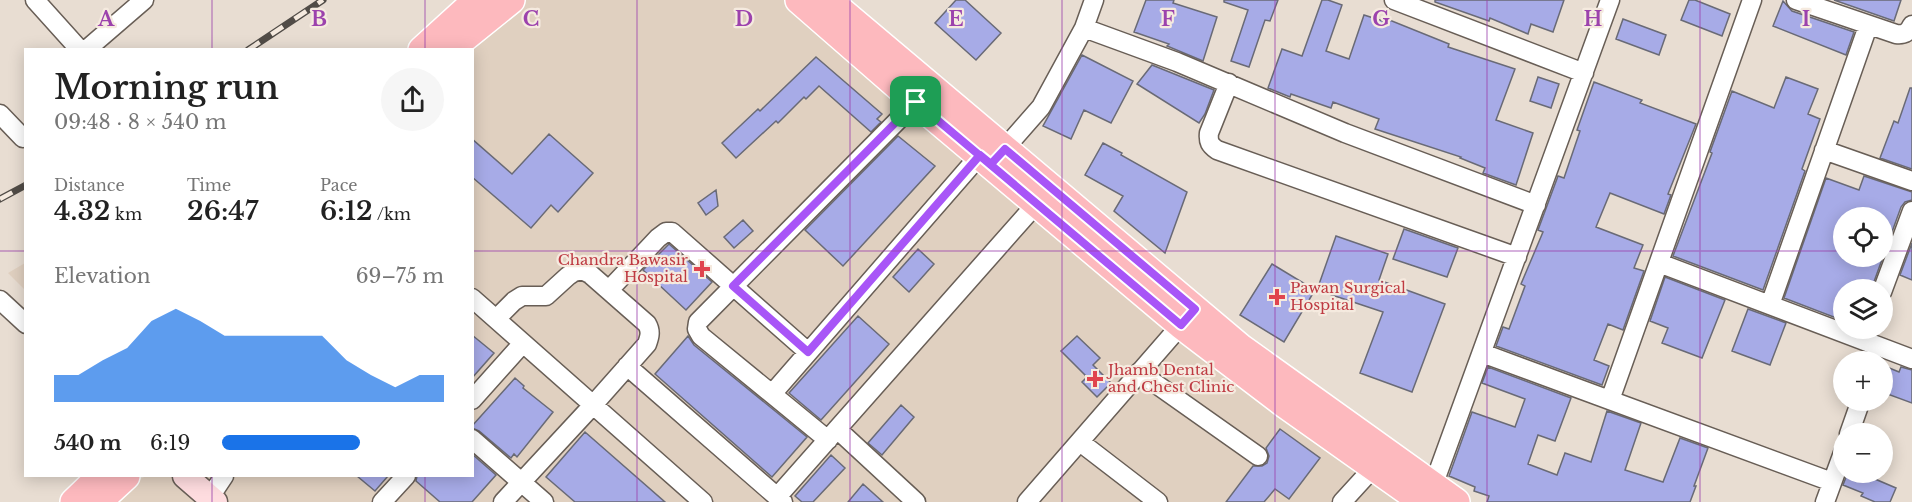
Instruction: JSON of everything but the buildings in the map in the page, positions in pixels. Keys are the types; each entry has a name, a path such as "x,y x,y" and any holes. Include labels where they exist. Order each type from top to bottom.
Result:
{"main road":[{"path":"424,48 477,0"},
{"path":"451,48 511,0"},
{"path":"799,0 916,102 992,156 1188,317 1286,405 1374,467 1428,494 1456,502"},
{"path":"828,0 992,156 1037,203 1188,317 1241,348 1428,494"},
{"path":"74,502 100,477"},
{"path":"98,502 125,477"}],"street":[{"path":"35,0 78,48"},
{"path":"88,48 144,0"},
{"path":"772,394 808,352 1041,107 1084,28 1094,0"},
{"path":"1394,0 1584,74"},
{"path":"1428,494 1482,353 1610,0"},
{"path":"1610,400 1752,0"},
{"path":"1796,0 1896,34 1904,34 1912,24"},
{"path":"1770,305 1869,26"},
{"path":"1084,28 1177,62 1346,133 1536,205"},
{"path":"1229,83 1209,133 1210,146 1517,257"},
{"path":"916,102 702,317 697,329 701,336 772,394 832,435 916,502"},
{"path":"0,114 23,138"},
{"path":"1824,150 1912,181"},
{"path":"627,366 780,500 832,435 1037,203"},
{"path":"1887,279 1912,211"},
{"path":"609,290 658,238 666,232 672,232 808,352"},
{"path":"1659,262 1770,305 1833,324"},
{"path":"496,319 522,296 546,296 574,272 582,270 590,273 650,329 650,337 646,344 503,502"},
{"path":"0,300 24,322"},
{"path":"474,300 703,502"},
{"path":"1027,502 1188,317"},
{"path":"1874,339 1912,359"},
{"path":"474,398 523,343"},
{"path":"1482,353 1832,482 1825,502"},
{"path":"1140,372 1258,456"},
{"path":"474,441 544,502"},
{"path":"1080,442 1158,502"},
{"path":"1342,502 1374,467"},
{"path":"186,477 213,500 224,477"},
{"path":"382,502 405,477"}],"shaded area":[{"path":"518,0 792,0 1419,502 105,502 116,491 144,477 474,477 474,48 429,48"},
{"path":"24,264 24,289 8,273"}],"railway":[{"path":"251,48 323,0"},
{"path":"0,199 24,186"}],"place":[{"name":"Chandra Bawasir Hospital","path":"702,269"},
{"name":"Pawan Surgical Hospital","path":"1277,297"},
{"name":"Jhamb Dental and Chest Clinic","path":"1095,379"}],"route":[{"path":"916,102 733,286 808,352 980,155 991,164 1005,149 1195,309 1181,325 991,164 916,102"}]}
